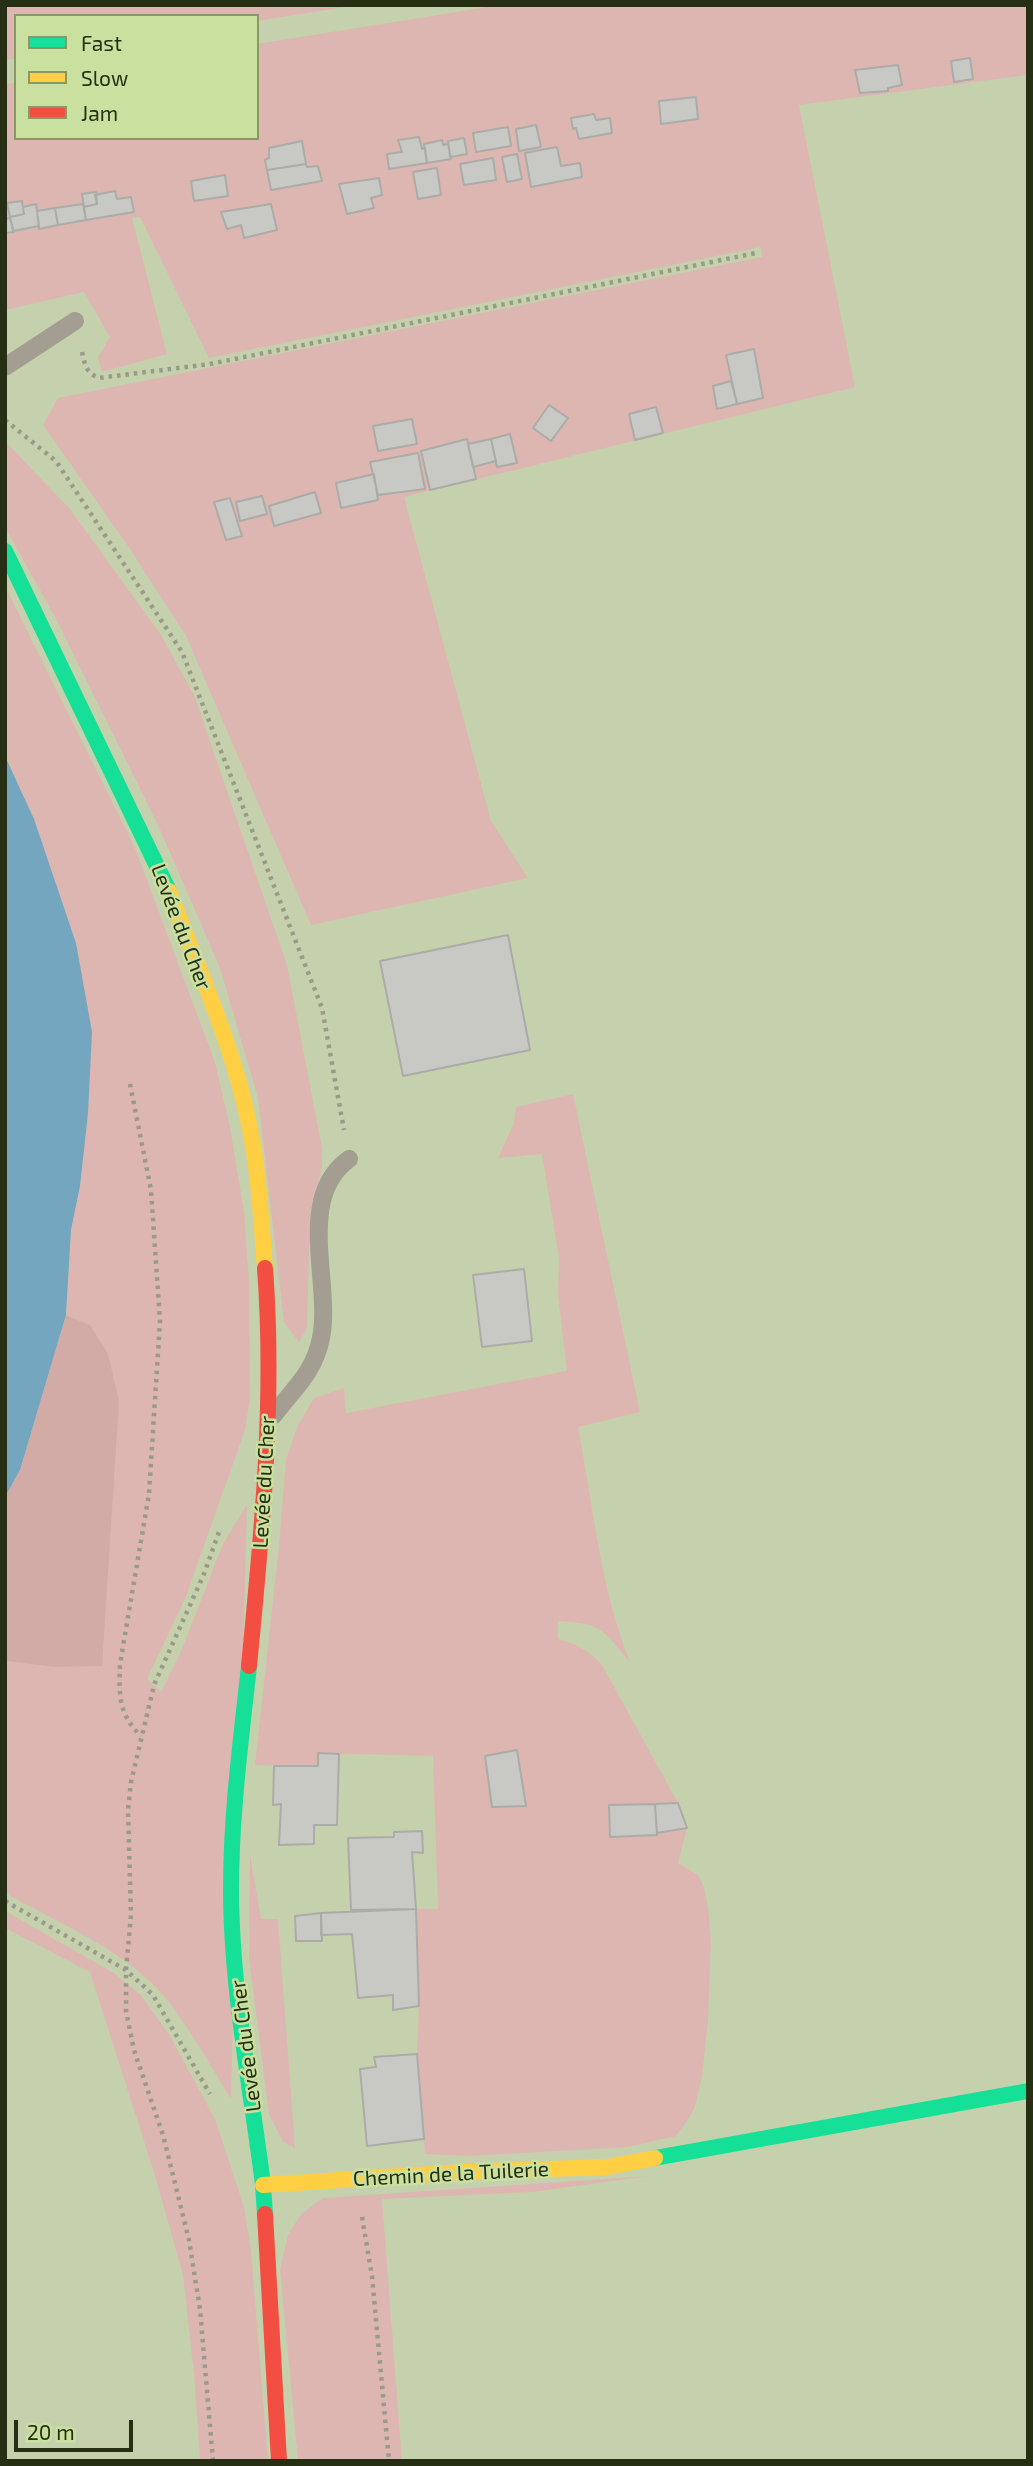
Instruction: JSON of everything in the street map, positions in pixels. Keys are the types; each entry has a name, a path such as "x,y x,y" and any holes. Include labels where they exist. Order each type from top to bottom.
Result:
{"street":[{"name":"Levée du Cher","path":"5,551 166,884 229,1053 249,1125 261,1205 268,1307 269,1423 261,1543 234,1815 231,1890 236,1974 263,2185 279,2461"},
{"name":"Chemin de la Tuilerie","path":"263,2185 354,2178 607,2167 1028,2091"}],"lane":[{"path":"5,367 75,321"},
{"path":"269,1423 288,1395 303,1382 321,1338 323,1311 318,1233 321,1207 337,1168 349,1159"}],"path":[{"path":"75,321 85,368 92,375 109,378 210,364 756,253"},
{"path":"5,420 56,461 183,652 322,1008 349,1159"},
{"path":"130,1084 151,1190 160,1321 149,1494 120,1664 119,1686 123,1709 129,1724 141,1736"},
{"path":"214,2461 200,2309 189,2239 163,2135 134,2050 126,2011 126,1970 131,1915 128,1810 131,1782 154,1685 199,1586 222,1523"},
{"path":"5,1901 126,1970 153,1995 216,2105"},
{"path":"354,2178 372,2276 389,2461"}],"shaded area":[{"path":"5,5 358,5 259,21 259,14 14,14 14,59 5,60"},
{"path":"500,5 1028,5 1028,75 799,105 855,387 404,497 491,821 528,878 311,925 186,636 128,546 43,425 58,398 762,257 761,247 209,358 140,217 132,218 167,354 102,372 98,357 110,337 84,292 5,310 5,84 14,83 14,140 259,140 259,44"},
{"path":"5,441 70,509 161,635 194,695 287,965 322,1148 322,1168 310,1211 307,1328 299,1342 284,1322 258,1098 220,968 158,825 55,617 5,527"},
{"path":"5,586 135,848 215,1062 230,1127 244,1212 249,1280 250,1398 245,1430 185,1599 147,1679 161,1692 182,1649 223,1544 247,1504 231,2099 182,2019 148,1979 89,1938 5,1893 5,1661 54,1667 90,1325 66,1315 71,1230 80,1186 88,1114 91,1032 76,943 34,819 5,756"},
{"path":"573,1094 640,1412 578,1427 604,1575 630,1662 607,1635 584,1624 558,1621 558,1639 583,1649 602,1665 678,1803 610,1805 610,1837 657,1835 687,1828 678,1863 698,1875 704,1887 708,1908 711,1939 708,2021 702,2076 695,2107 676,2136 628,2147 469,2156 425,2154 417,2054 419,2006 416,1909 438,1909 433,1756 319,1753 318,1766 255,1765 286,1460 298,1425 314,1398 344,1388 346,1413 567,1371 558,1295 559,1258 542,1154 498,1158 514,1123 516,1107","holes":["516,1750 526,1806 493,1807 485,1756"]},
{"path":"66,1315 90,1325 108,1354 119,1401 102,1666 54,1667 5,1661 5,1497 20,1470"},
{"path":"250,1854 261,1919 278,1919 295,2148 283,2142 269,2114 249,1958"},
{"path":"5,1911 114,1973 141,1995 170,2036 215,2119 244,2207 251,2250 268,2461 200,2461 183,2275 156,2179 90,1972 5,1928"},
{"path":"649,2176 532,2192 382,2199 402,2461 298,2461 280,2270 288,2235 301,2214 323,2198"}],"water":[{"path":"5,756 34,819 76,943 92,1032 88,1114 80,1186 71,1230 66,1315 20,1470 5,1497"}],"building":[{"path":"970,58 973,79 954,82 951,61"},
{"path":"898,65 902,85 888,88 888,91 860,93 855,70"},
{"path":"696,97 698,119 661,124 659,101"},
{"path":"594,114 596,120 610,118 612,133 579,139 571,118"},
{"path":"536,125 541,147 519,151 516,129"},
{"path":"508,127 511,146 476,152 473,133"},
{"path":"419,137 422,149 425,148 427,163 389,169 387,154 402,152 398,140"},
{"path":"464,138 467,154 450,157 448,141"},
{"path":"442,140 443,145 448,144 451,159 427,163 424,144"},
{"path":"302,141 306,164 267,170 265,160 269,158 269,148"},
{"path":"557,147 561,166 580,163 582,177 531,187 525,153"},
{"path":"517,154 522,179 507,182 502,157"},
{"path":"493,158 496,180 464,185 460,164"},
{"path":"306,164 307,167 318,166 322,181 271,190 267,170"},
{"path":"437,168 441,195 418,199 413,172"},
{"path":"225,175 228,196 194,201 191,181"},
{"path":"379,178 382,195 371,198 374,208 347,214 339,184"},
{"path":"115,191 117,199 131,197 134,212 86,220 84,207 97,204 95,195"},
{"path":"96,192 97,204 84,207 82,194"},
{"path":"22,201 24,214 10,217 7,203"},
{"path":"36,204 39,226 13,231 10,217 24,214 23,207"},
{"path":"83,204 86,220 58,225 55,208"},
{"path":"271,204 277,230 244,238 241,225 227,229 221,212"},
{"path":"55,208 58,225 39,229 37,211"},
{"path":"10,218 14,232 5,233 5,219"},
{"path":"754,349 763,398 737,404 726,355"},
{"path":"731,381 737,404 717,409 713,386"},
{"path":"549,405 568,418 551,441 533,428"},
{"path":"656,407 663,433 635,440 629,414"},
{"path":"412,419 417,444 378,451 373,426"},
{"path":"510,434 517,463 497,467 491,439"},
{"path":"467,439 476,479 430,490 421,451"},
{"path":"491,439 496,461 473,467 468,444"},
{"path":"418,453 425,489 378,495 370,462"},
{"path":"374,474 378,500 341,508 336,483"},
{"path":"315,492 321,513 274,526 269,506"},
{"path":"262,496 267,514 240,521 236,502"},
{"path":"230,498 242,536 226,540 214,502"},
{"path":"508,935 530,1050 403,1076 380,961"},
{"path":"524,1269 532,1341 482,1347 473,1275"},
{"path":"517,1750 526,1806 492,1807 485,1756"},
{"path":"318,1753 339,1754 337,1825 314,1825 314,1844 279,1845 281,1804 273,1805 274,1766 318,1766"},
{"path":"678,1803 687,1828 657,1833 655,1804"},
{"path":"655,1804 657,1835 610,1837 609,1805"},
{"path":"422,1831 423,1853 412,1852 416,1909 351,1910 348,1838 394,1837 394,1832"},
{"path":"416,1909 419,2006 393,2010 393,1995 358,1998 352,1934 321,1935 321,1913"},
{"path":"321,1913 322,1941 296,1941 295,1916"},
{"path":"417,2054 424,2139 367,2146 360,2069 376,2067 374,2057"}],"traffic: fast":[{"path":"5,551 169,891"},
{"path":"249,1666 233,1833 232,1926 238,2000 265,2214"},
{"path":"655,2158 1028,2091"}],"traffic: slow":[{"path":"169,891 214,1006 242,1094 255,1160 265,1268"},
{"path":"263,2185 465,2172 607,2167 655,2158"}],"traffic: jam":[{"path":"249,1666 266,1467 269,1368 265,1268"},
{"path":"265,2214 279,2461"}]}
